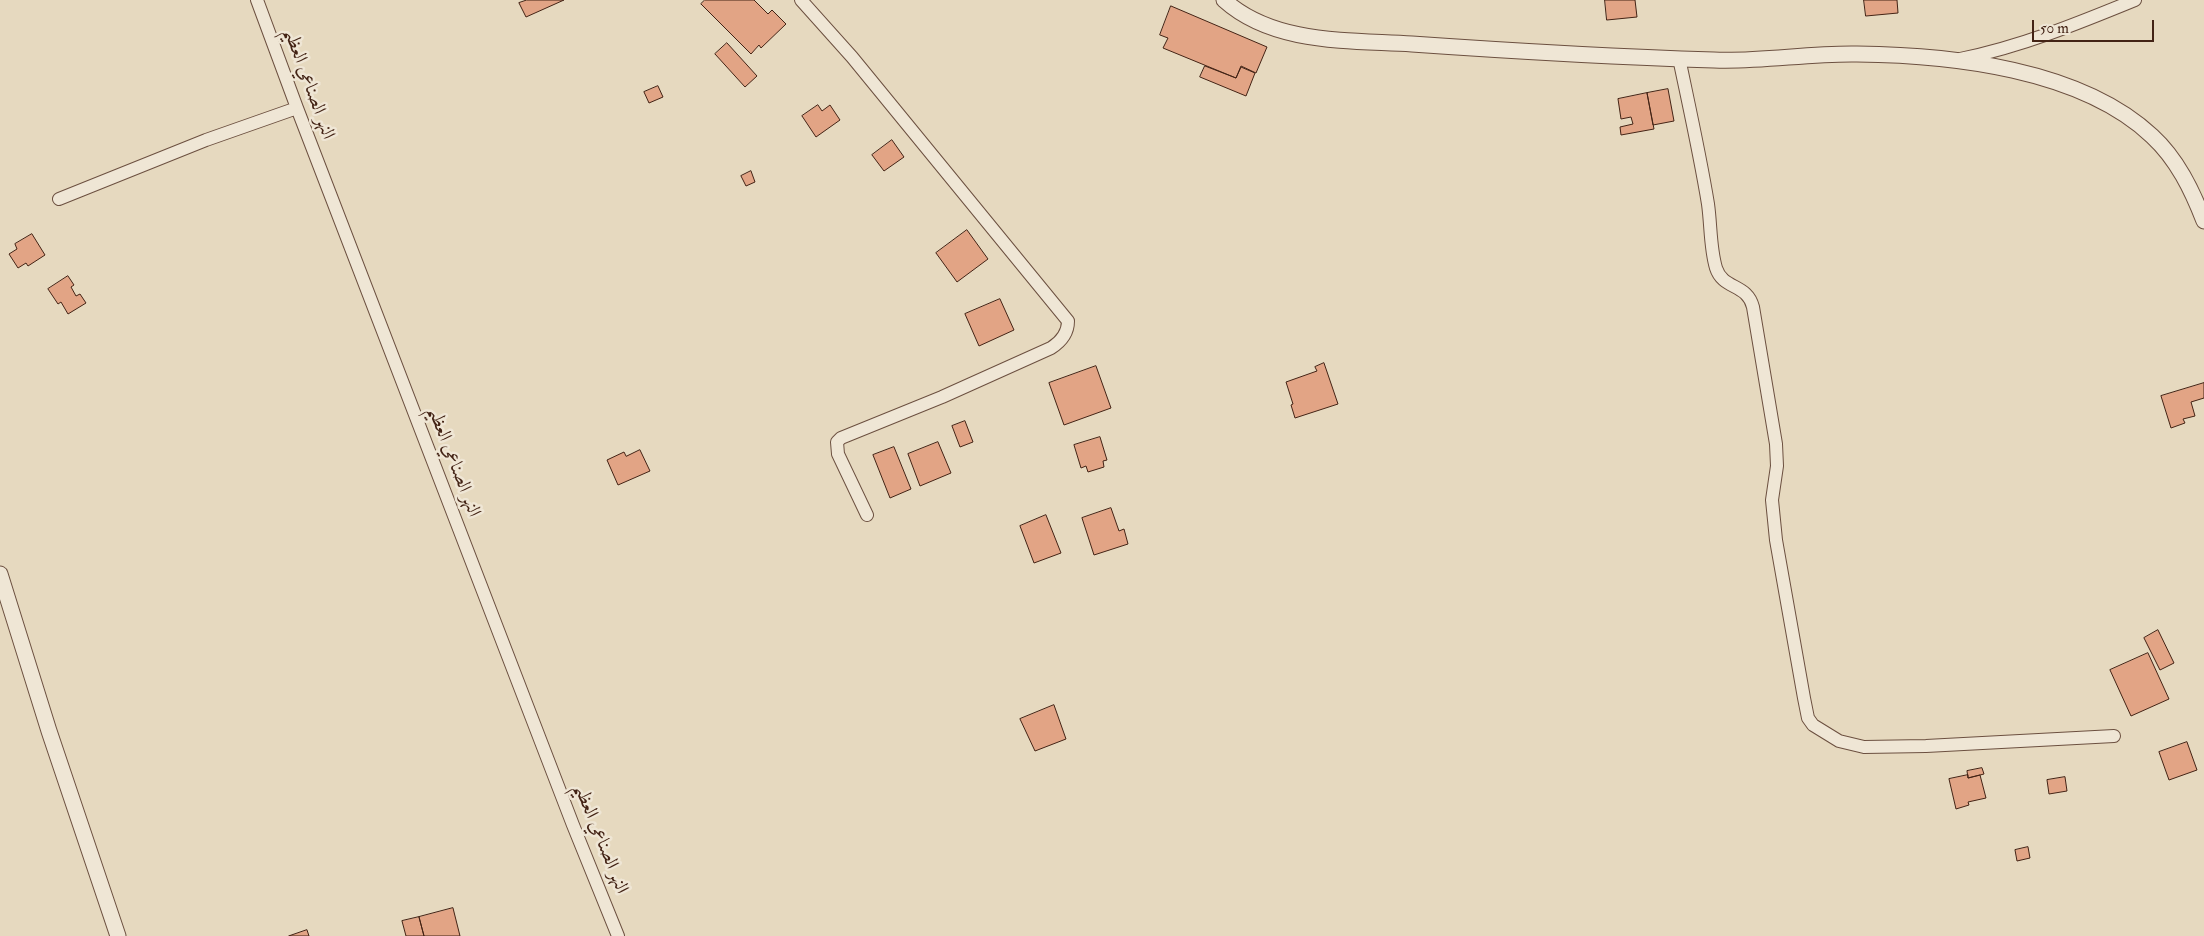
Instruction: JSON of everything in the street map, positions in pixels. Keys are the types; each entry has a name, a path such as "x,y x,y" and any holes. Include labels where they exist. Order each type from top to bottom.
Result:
{"street":[{"name":"النهر الصناعي العظيم","path":"257,0 566,806 618,936"},
{"path":"801,0 852,57 1068,320 1068,328 1064,336 1052,348 942,397 841,438 837,442 838,454 867,515"},
{"path":"1224,0 1270,27 1301,36 1463,47 1716,60 1856,54 1955,60 2032,76 2072,88 2107,102 2153,137 2177,165 2194,196 2204,221"},
{"path":"1955,60 1983,54 2049,34 2136,0"},
{"path":"1680,58 1708,204 1718,276 1726,283 1747,294 1753,307 1776,444 1777,466 1772,500 1776,540 1788,616 1808,718 1823,733 1839,741 1864,746 1926,746 2114,736"},
{"path":"59,199 206,140 297,108"},
{"path":"0,574 49,731 118,936"}],"building":[{"path":"527,0 564,0 526,17 519,3"},
{"path":"705,0 754,0 768,14 772,10 786,24 761,48 759,45 751,54 701,4"},
{"path":"1605,0 1635,0 1637,17 1607,20"},
{"path":"1864,0 1897,0 1898,13 1866,16"},
{"path":"1171,6 1267,47 1256,73 1241,66 1236,78 1163,48 1168,38 1160,35"},
{"path":"727,43 757,76 745,87 715,54"},
{"path":"1205,66 1236,78 1241,67 1255,73 1246,96 1200,77"},
{"path":"658,86 663,97 649,103 644,92"},
{"path":"1668,89 1674,121 1653,125 1647,93"},
{"path":"1647,93 1654,129 1621,135 1620,127 1633,124 1631,117 1621,119 1618,99"},
{"path":"818,105 822,111 830,105 840,120 816,137 802,116"},
{"path":"892,140 904,157 884,171 872,155"},
{"path":"751,171 755,182 746,186 741,176"},
{"path":"967,230 988,259 957,282 936,253"},
{"path":"32,234 45,255 28,266 26,263 18,268 9,254 17,249 15,244"},
{"path":"68,276 74,285 71,287 76,296 80,294 86,303 68,314 61,302 58,304 48,289"},
{"path":"1000,299 1014,330 979,346 965,314"},
{"path":"1324,363 1338,404 1295,418 1286,382 1317,371 1315,367"},
{"path":"1096,366 1111,408 1064,425 1049,383"},
{"path":"2204,383 2204,398 2191,402 2195,416 2183,419 2185,423 2171,428 2161,396"},
{"path":"965,421 973,442 960,447 952,426"},
{"path":"1100,437 1107,460 1103,461 1104,467 1088,472 1086,466 1081,468 1074,445"},
{"path":"938,442 951,473 920,486 908,454"},
{"path":"894,447 911,489 890,498 873,455"},
{"path":"640,450 650,471 618,485 607,460 624,452 626,456"},
{"path":"1111,508 1119,531 1124,529 1128,544 1094,555 1082,518"},
{"path":"1046,515 1061,553 1034,563 1020,526"},
{"path":"2158,630 2174,663 2160,670 2144,638"},
{"path":"2148,653 2169,699 2131,716 2110,670"},
{"path":"1054,705 1066,739 1035,751 1020,719"},
{"path":"2187,742 2197,770 2169,780 2159,752"},
{"path":"1982,768 1984,774 1968,778 1967,771"},
{"path":"1968,775 1968,778 1980,775 1986,798 1968,802 1969,805 1956,809 1949,779"},
{"path":"2065,777 2067,791 2049,794 2047,780"},
{"path":"2028,847 2030,858 2017,861 2015,850"},
{"path":"453,908 460,936 424,936 419,917"},
{"path":"419,917 424,936 406,936 402,921"},
{"path":"307,930 309,936 289,936"}]}
